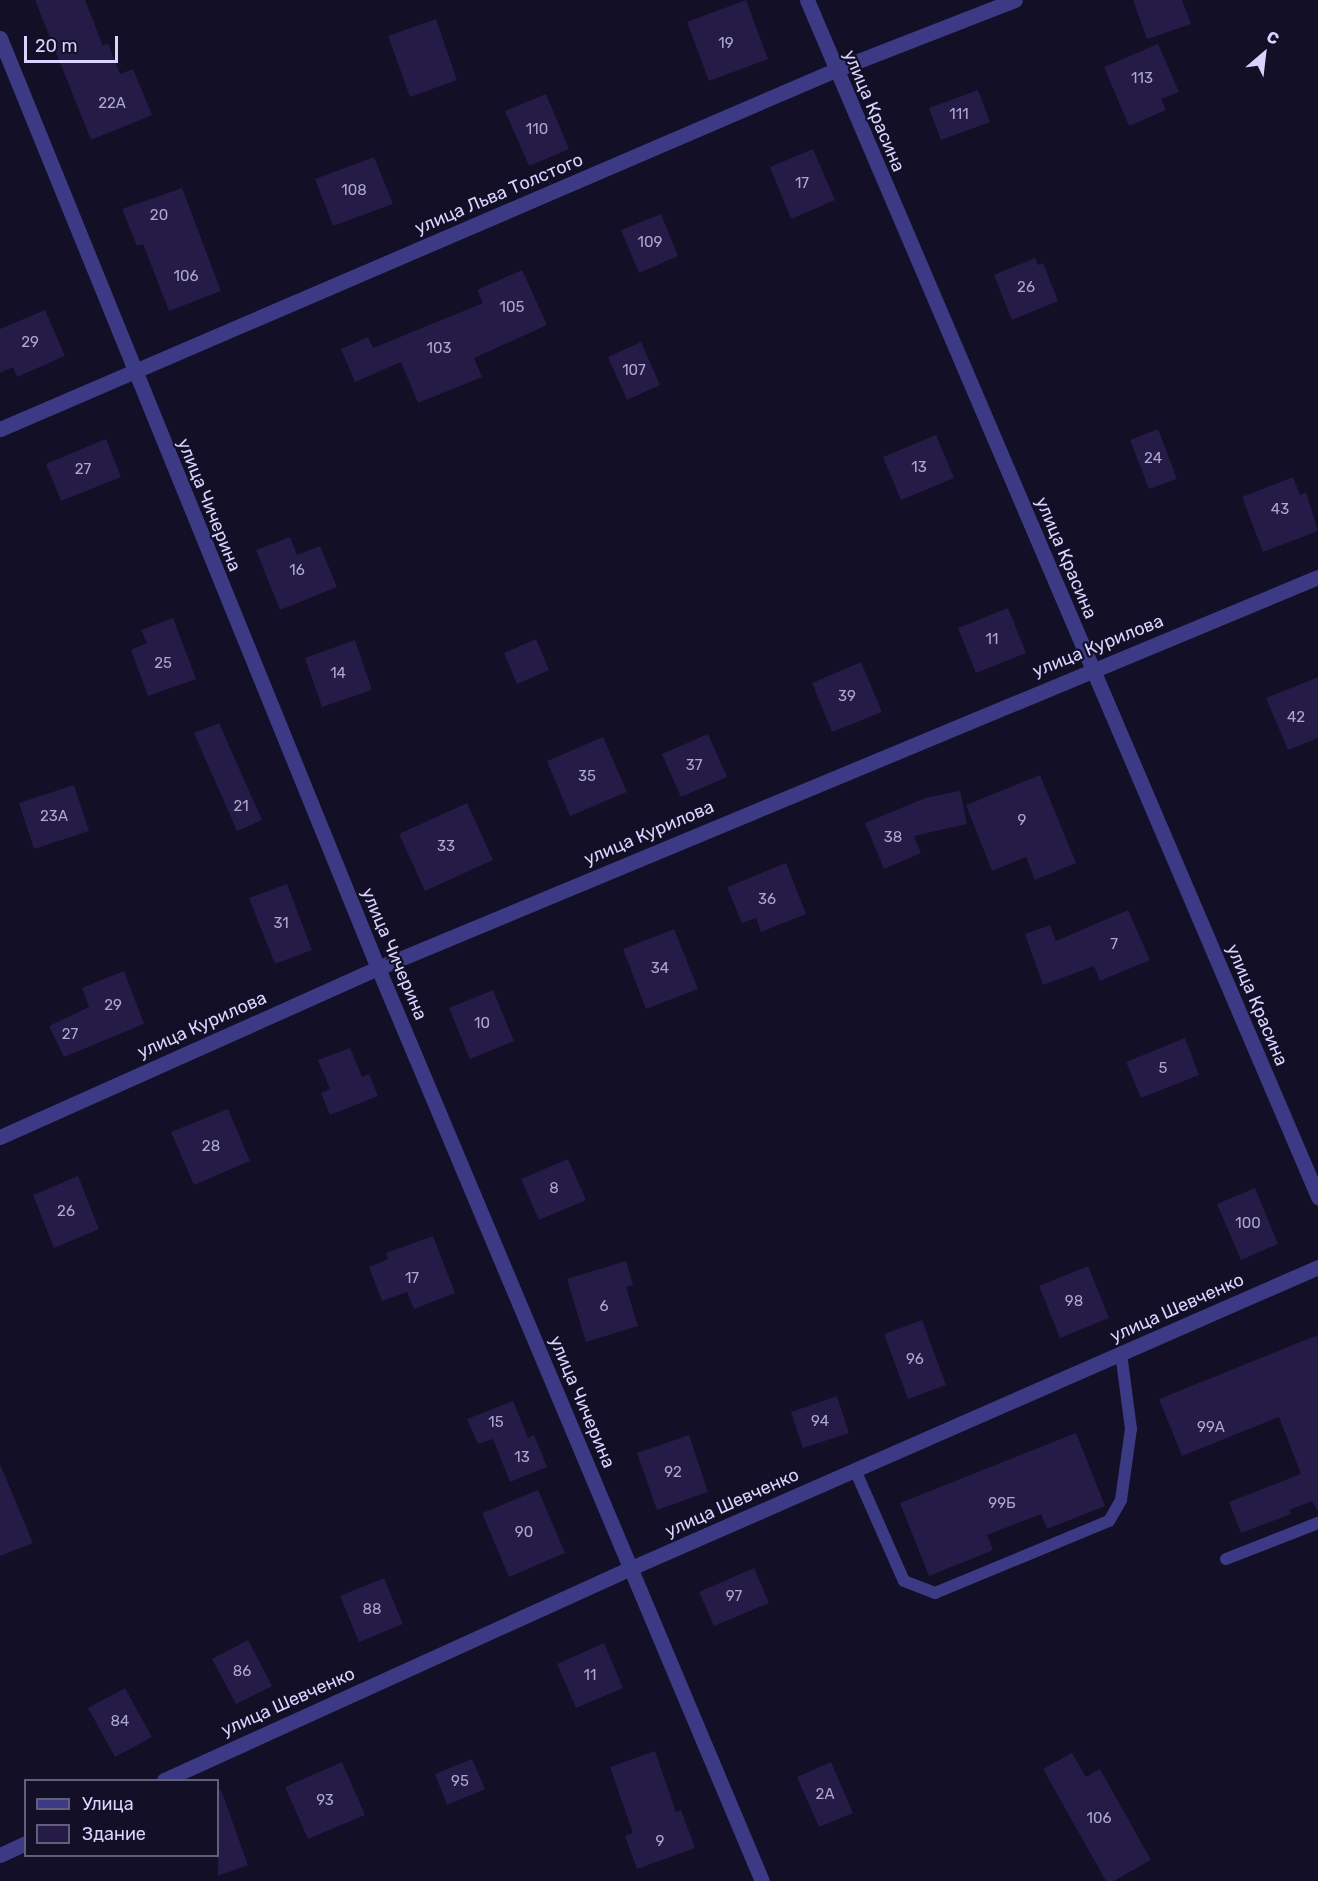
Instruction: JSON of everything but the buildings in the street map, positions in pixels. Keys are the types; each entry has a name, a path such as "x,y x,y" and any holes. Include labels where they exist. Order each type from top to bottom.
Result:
{"street":[{"name":"улица Красина","path":"807,0 1318,1197"},
{"name":"улица Льва Толстого","path":"0,429 835,70 1015,0"},
{"name":"улица Чичерина","path":"0,38 133,372 378,968 762,1881"},
{"name":"улица Курилова","path":"0,1137 378,968 1092,669 1318,577"},
{"name":"улица Шевченко","path":"166,1779 631,1568 1318,1267"},
{"path":"0,1855 24,1844"}],"lane":[{"path":"855,1470 903,1581 935,1593 1109,1521 1121,1500 1131,1429 1121,1353"},
{"path":"1226,1559 1318,1522"}]}
